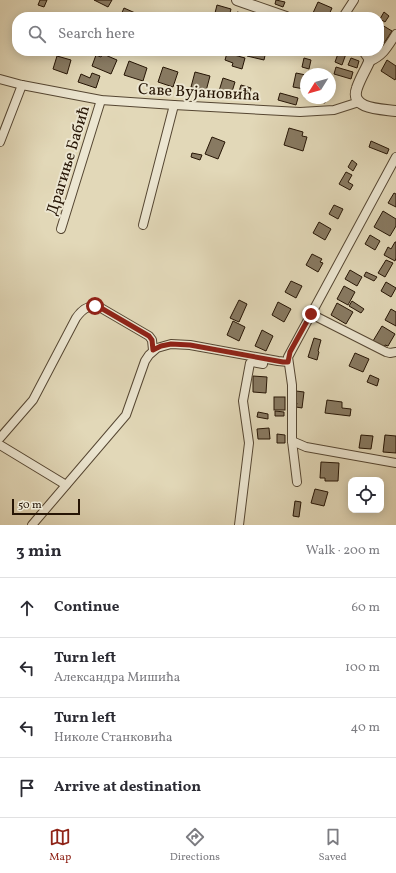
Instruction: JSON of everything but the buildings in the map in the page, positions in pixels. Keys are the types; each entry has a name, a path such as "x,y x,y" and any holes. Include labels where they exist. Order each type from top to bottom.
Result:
{"street":[{"path":"237,0 272,12"},
{"path":"346,12 354,0"},
{"path":"384,52 396,34"},
{"path":"368,56 369,62"},
{"path":"379,56 369,62 356,89 356,96 363,106 396,111"},
{"name":"Саве Вујановића","path":"0,79 22,85 101,100 174,105 300,112 334,110 359,102"},
{"path":"0,142 22,85"},
{"name":"Драгиње Бабић","path":"61,229 101,100"},
{"path":"143,225 174,105"},
{"path":"297,482 292,441 292,385 288,362 290,352 396,157"},
{"path":"0,438 34,400 76,318 86,307 95,306 101,308 149,336 152,340 153,350"},
{"path":"311,314 386,352 396,352"},
{"path":"32,525 126,415 145,361 153,350 161,346 171,344 190,345 278,362 288,362"},
{"path":"239,525 249,443 243,401 248,367 252,362 275,365 278,362"},
{"path":"292,441 306,447 396,463"},
{"path":"0,445 66,485"}],"route":[{"path":"95,306 149,336 152,340 153,350 161,346 171,344 190,345 278,362 288,362 290,352 311,314"}]}
